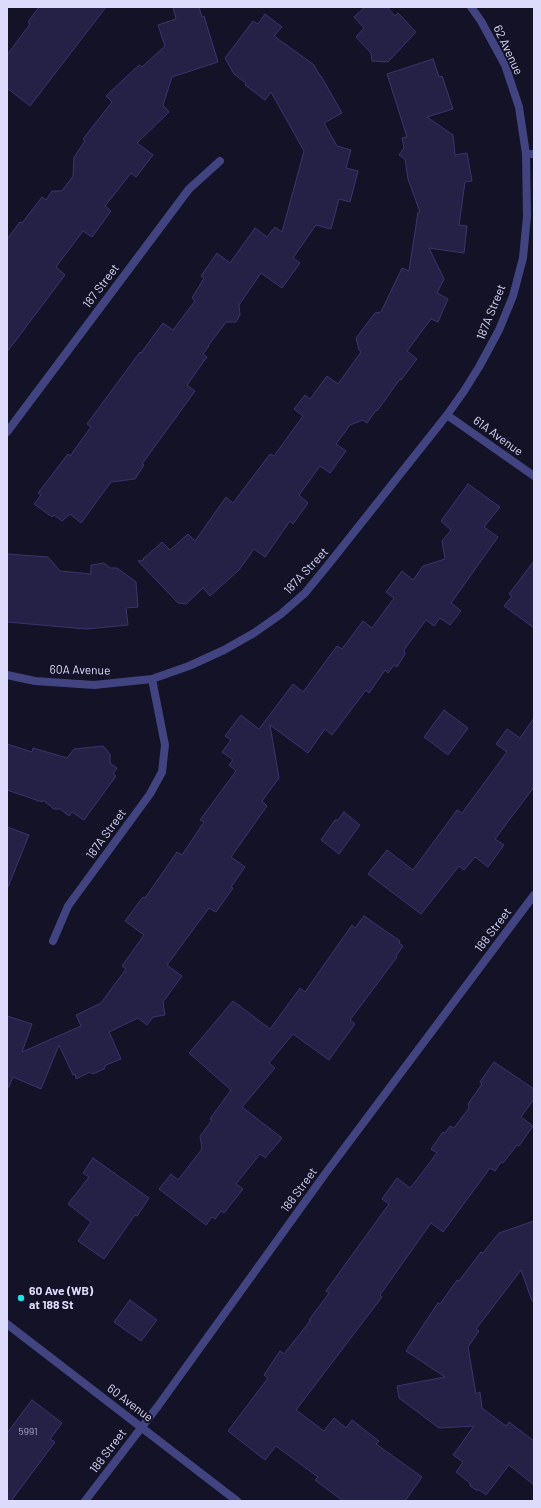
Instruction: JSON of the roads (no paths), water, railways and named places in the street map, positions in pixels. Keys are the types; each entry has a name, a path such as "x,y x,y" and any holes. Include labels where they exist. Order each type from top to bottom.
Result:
{"street":[{"name":"62 Avenue","path":"471,7 481,21 505,65 530,154"},
{"name":"187A Street","path":"53,941 68,906 150,794 162,772 165,745 152,679 189,666 224,650 281,614 305,592 333,560 447,415 483,361 499,330 513,296 523,258 530,154"},
{"name":"187 Street","path":"7,432 189,189 220,160"},
{"name":"61A Avenue","path":"447,415 534,476"},
{"name":"60A Avenue","path":"7,675 35,681 94,685 152,679"},
{"name":"188 Street","path":"86,1501 142,1427 325,1174 534,895"},
{"name":"60 Avenue","path":"7,1324 237,1501"}],"place":[{"name":"60 Ave (WB) at 188 St","path":"21,1298"}]}
